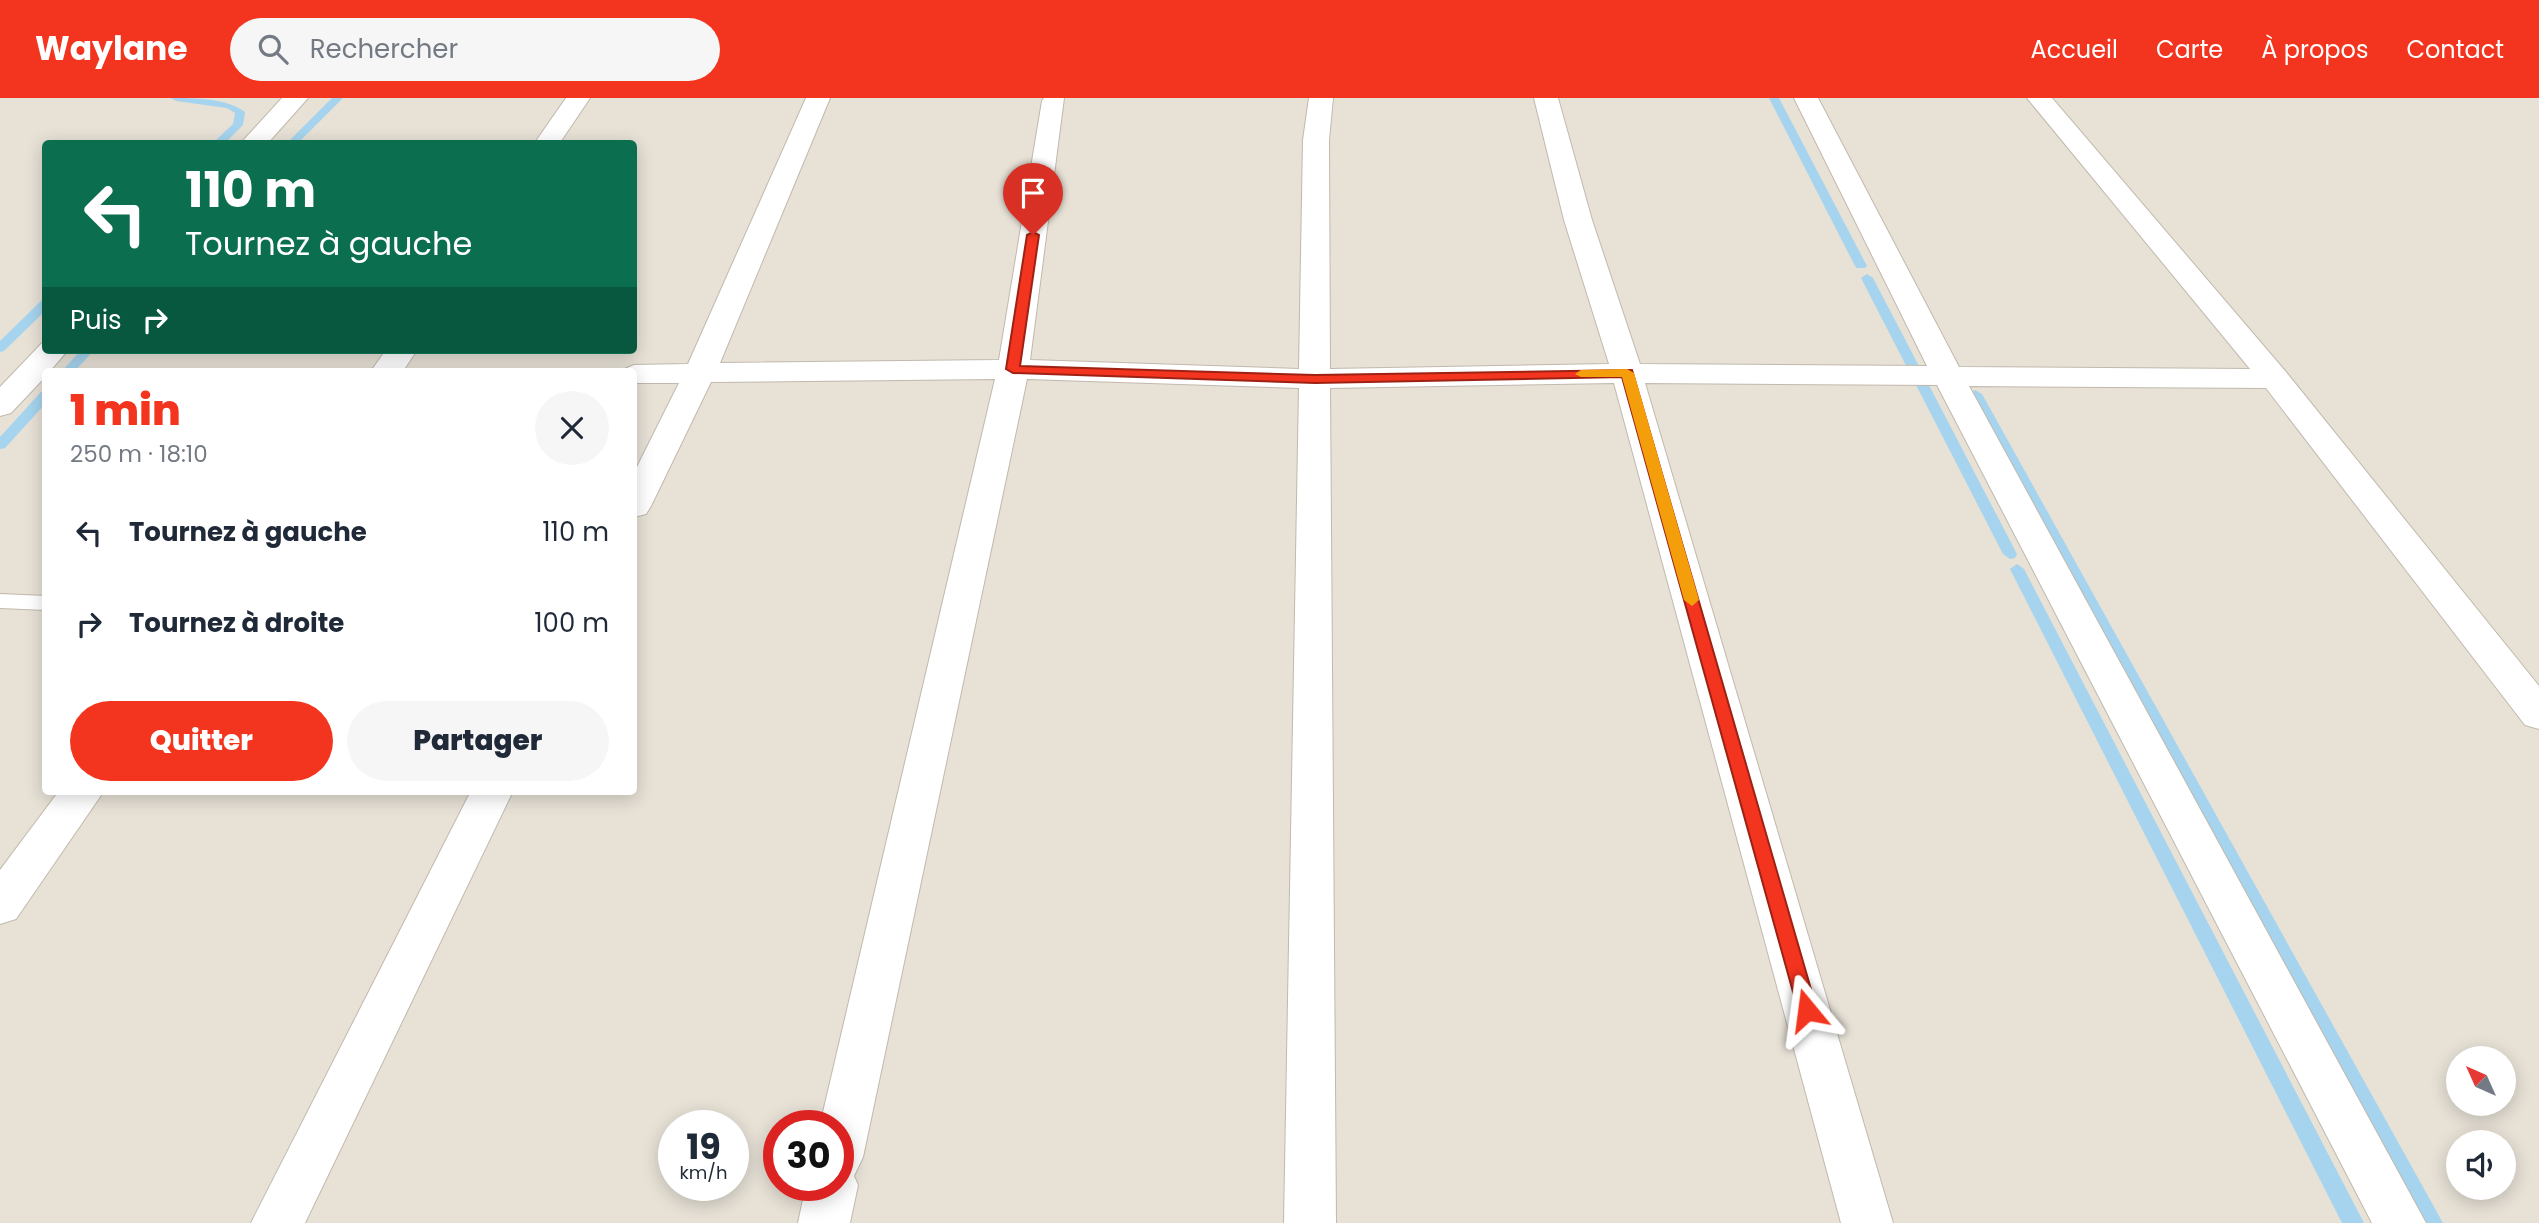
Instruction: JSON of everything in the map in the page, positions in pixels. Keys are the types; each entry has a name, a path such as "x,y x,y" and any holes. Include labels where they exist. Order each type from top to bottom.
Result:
{"street":[{"path":"256,140 296,98"},
{"path":"549,140 578,98"},
{"path":"637,500 700,373 818,98"},
{"path":"1310,1223 1316,140 1321,98"},
{"path":"1546,98 1578,220 1627,373 1867,1223"},
{"path":"1806,98 1948,376 2400,1223"},
{"path":"2039,98 2275,379 2539,714"},
{"path":"848,1110 1013,369 1054,101"},
{"path":"0,406 49,354"},
{"path":"637,374 1013,369 1315,379 1627,373 2275,379"},
{"path":"0,905 80,795"},
{"path":"277,1223 490,795"},
{"path":"824,1223 829,1201"}],"lane":[{"path":"0,601 42,603"}],"shaded area":[{"path":"0,98 2539,98 2539,1223 0,1223"}],"waterway":[{"path":"176,98 230,105 240,112 238,125 221,140"},
{"path":"295,140 338,98"},
{"path":"1774,98 1861,266"},
{"path":"1867,278 2010,554"},
{"path":"0,348 42,307"},
{"path":"71,368 84,354"},
{"path":"1975,394 2432,1223"},
{"path":"0,445 42,399"},
{"path":"2017,569 2353,1223"}],"slow traffic":[{"path":"1581,374 1627,373 1692,600"}],"route":[{"path":"1033,235 1013,369 1315,379 1627,373 1807,1010"}]}
